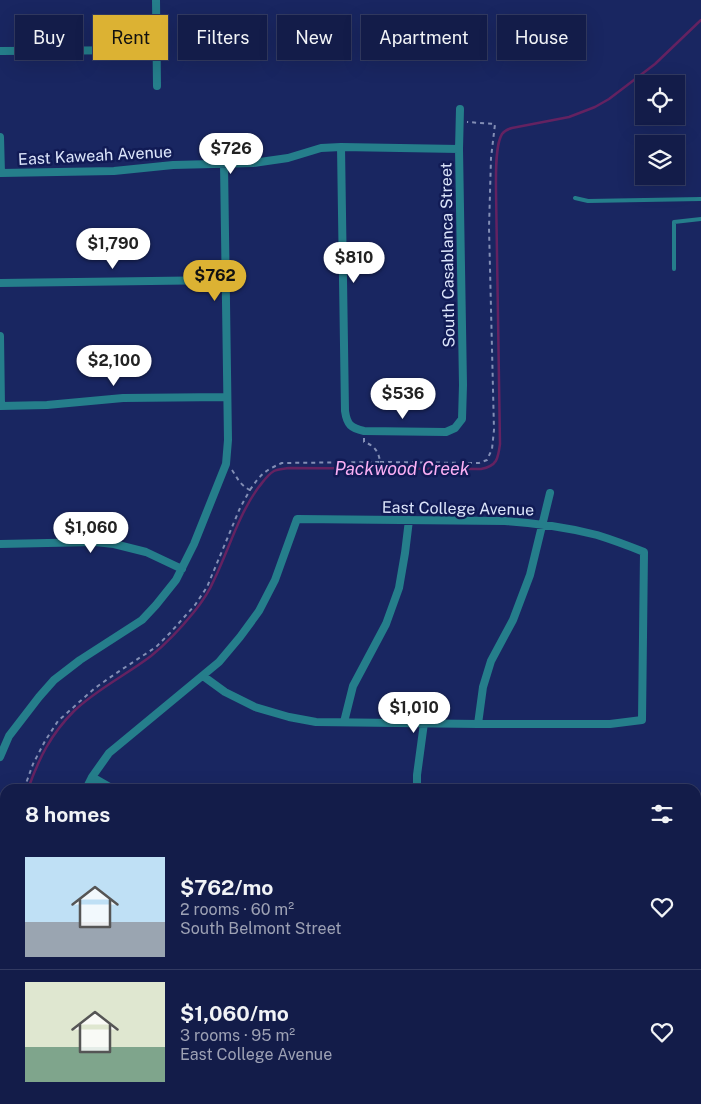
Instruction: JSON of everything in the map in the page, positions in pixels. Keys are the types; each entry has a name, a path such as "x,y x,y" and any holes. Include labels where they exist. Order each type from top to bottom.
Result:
{"street":[{"path":"156,0 156,15"},
{"path":"0,51 93,50"},
{"path":"157,60 157,86"},
{"name":"South Casablanca Street","path":"364,431 446,432 455,428 462,419 460,109"},
{"path":"0,137 1,173"},
{"path":"341,147 345,411 346,419 350,425 364,431"},
{"name":"East Kaweah Avenue","path":"1,173 114,171 173,165 253,163 288,158 321,148 459,149"},
{"path":"0,756 9,736 54,680 80,660 142,620 156,606 182,569 225,467 228,440 224,164"},
{"path":"0,283 226,280"},
{"path":"0,336 1,406 47,405 123,398 227,397"},
{"path":"88,784 109,752 203,676 225,692 256,707 289,717 316,722 478,724 483,687 491,661 513,620 530,575 550,493"},
{"name":"East College Avenue","path":"203,676 219,662 259,611 275,580 297,519 505,521 543,524 596,535 644,552 642,720 610,724 478,724"},
{"path":"344,722 353,686 386,624 399,588 406,553 409,520"},
{"path":"0,544 94,542 114,544 146,552 182,569"},
{"path":"417,784 424,723"},
{"path":"92,777 104,784"}],"lane":[{"path":"575,198 588,201 701,199"},
{"path":"674,269 674,222 701,219"}],"path":[{"path":"26,784 33,764 58,721 95,688 156,648 195,605 207,587 240,508 258,478 269,468 282,463 479,463 487,460 492,449 494,430 489,228 491,158 495,124 459,121"},
{"path":"364,431 364,442 376,448 380,456 380,462"},
{"path":"225,467 233,470 240,483 250,490"}],"waterway":[{"name":"Packwood Creek","path":"30,784 46,747 74,711 92,696 157,651 179,630 197,608 212,584 251,499 267,477 274,471 289,468 481,469 494,464 500,444 496,177 497,153 502,134 512,128 569,117 595,107 609,99 655,64 701,20"}]}
